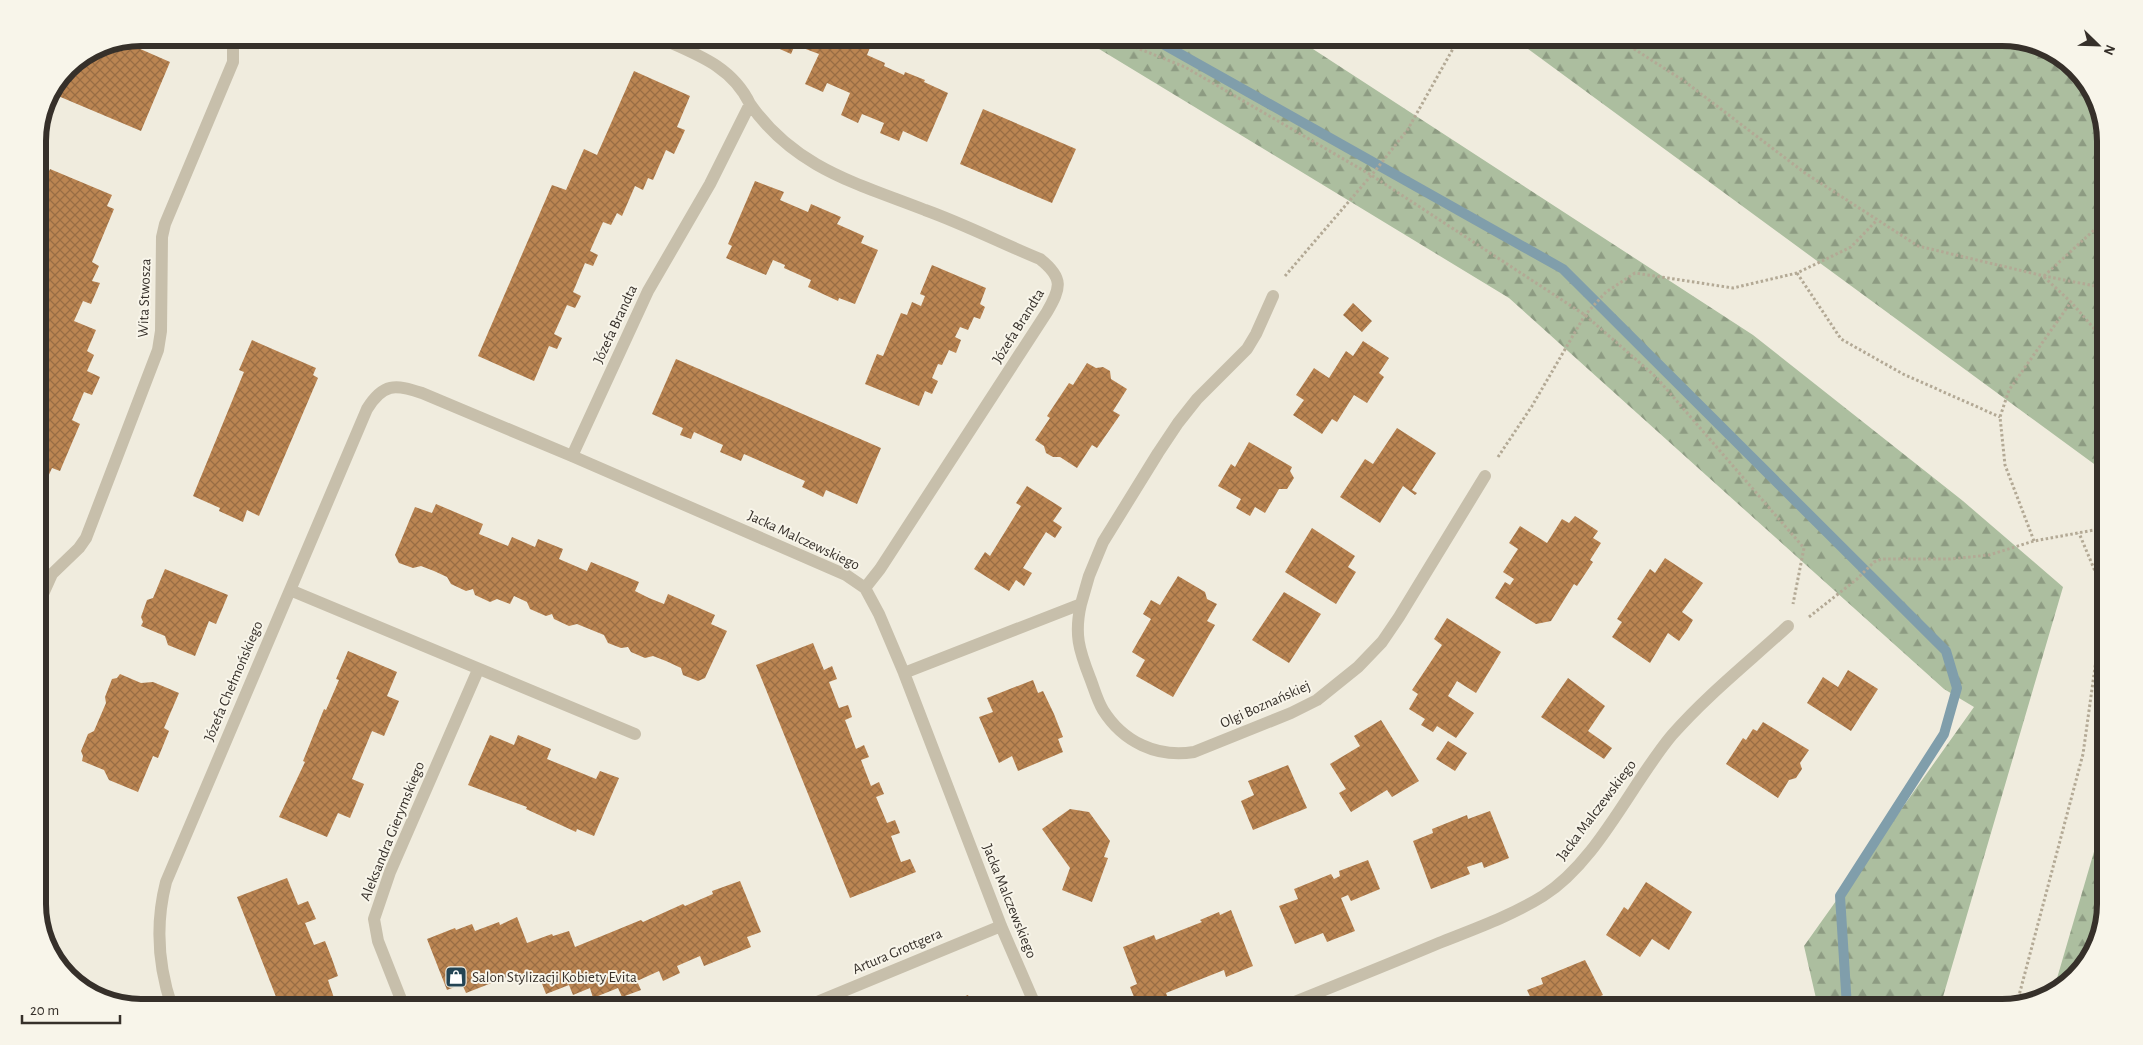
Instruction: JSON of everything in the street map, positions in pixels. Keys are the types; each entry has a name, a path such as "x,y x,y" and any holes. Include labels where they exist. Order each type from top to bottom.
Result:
{"street":[{"name":"Wita Stwosza","path":"46,587 52,574 75,552 86,538 158,350 161,331 162,237 164,224 233,62 232,46"},
{"name":"Józefa Brandta","path":"677,46 720,67 733,78 743,89 761,120 790,148 826,170 855,184 926,210 1040,259 1049,266 1059,284 1057,294 1047,312 880,569 865,588"},
{"name":"Józefa Brandta","path":"572,456 648,291 710,184 750,104"},
{"name":"Olgi Boznańskiej","path":"1273,296 1247,350 1197,399 1178,422 1103,542 1095,558 1077,622 1079,648 1103,709 1119,730 1142,747 1176,754 1194,752 1291,713 1317,700 1358,667 1382,642 1485,476"},
{"name":"Jacka Malczewskiego","path":"393,387 407,388 422,393 572,456 846,575 865,588 904,673 1001,926 1032,999"},
{"name":"Józefa Chełmońskiego","path":"170,999 158,949 158,923 166,882 367,408 375,396 393,387"},
{"path":"290,590 635,734"},
{"path":"904,673 1081,604"},
{"name":"Jacka Malczewskiego","path":"1304,999 1475,928 1543,896 1567,876 1588,852 1617,815 1672,735 1693,713 1788,626"},
{"name":"Aleksandra Gierymskiego","path":"401,999 378,941 374,919 390,872 478,670"},
{"name":"Artura Grottgera","path":"824,999 1001,926"}],"path":[{"path":"1132,46 1185,67 1372,174 1585,315 1656,377 1804,548 1788,626"},
{"path":"1273,296 1278,285 1375,171 1408,129 1455,46"},
{"path":"1629,46 1684,81 1805,173 1918,246 2044,276 2097,286"},
{"path":"1485,476 1532,406 1585,315 1606,292 1635,273 1733,288 1797,273 1851,247 1877,220"},
{"path":"2044,276 2097,227"},
{"path":"1797,273 1841,338 1902,374 2000,417"},
{"path":"2044,276 2071,302 2097,332"},
{"path":"2034,541 2005,465 2000,417 2009,390 2071,302"},
{"path":"1788,626 1812,615 1857,579 1874,562 1882,559 1950,559 1989,555 2034,541 2097,530"},
{"path":"2079,533 2097,576"},
{"path":"2019,997 2083,754 2097,653"}],"green space":[{"path":"1094,46 1308,46 1753,335 1963,501 2063,587 1942,999 1816,999 1804,946 1974,707 1944,689 1509,298"},
{"path":"1524,46 2002,46 2032,51 2054,62 2073,79 2087,99 2092,111 2097,135 2097,466"},
{"path":"2097,841 2097,904 2094,928 2081,956 2056,981"}],"building":[{"path":"773,46 795,46 791,54"},
{"path":"798,46 871,46 867,55 885,63 884,66 904,75 905,72 925,80 924,82 948,93 927,142 903,131 899,141 880,133 884,123 862,114 858,123 841,115 850,93 827,83 823,92 805,84 819,54"},
{"path":"135,47 170,62 141,131 58,96 70,79 89,62 111,51"},
{"path":"634,71 690,96 677,127 685,130 674,154 666,150 653,180 648,178 643,190 635,186 622,216 617,213 611,225 603,222 590,251 598,255 593,266 585,263 573,292 581,296 575,308 567,305 554,334 562,338 557,349 549,346 534,381 478,356 552,185 566,190 584,149 597,155"},
{"path":"983,109 1076,149 1052,203 960,164"},
{"path":"50,169 112,195 107,206 114,209 92,262 99,266 92,281 100,283 91,304 83,301 74,321 96,330 87,351 94,355 87,371 100,377 92,395 84,392 72,420 80,424 60,471 52,468 46,481 46,192 46,178"},
{"path":"755,181 784,192 780,200 808,212 811,204 841,217 837,224 864,236 861,243 878,250 855,304 839,298 838,301 808,287 811,280 784,268 785,265 773,260 766,275 726,258 732,246 728,244"},
{"path":"932,265 986,288 980,304 985,307 980,319 974,317 968,330 960,327 955,337 961,340 956,353 949,350 942,365 938,364 932,378 938,381 932,394 925,391 919,406 865,384 877,354 883,356 901,313 907,315 912,302 921,306 925,296 920,294"},
{"path":"1353,303 1372,321 1362,332 1343,315"},
{"path":"252,340 316,368 313,375 318,378 259,516 247,510 243,522 219,511 220,508 193,496 244,372 239,370"},
{"path":"1363,341 1389,358 1379,373 1384,377 1367,403 1354,395 1337,422 1332,419 1322,434 1293,415 1304,400 1296,395 1314,368 1329,378 1346,351 1353,356"},
{"path":"676,359 881,448 857,504 826,490 823,497 802,487 805,481 744,454 741,461 720,452 723,445 694,432 691,439 680,435 683,428 652,414"},
{"path":"1087,363 1096,368 1103,367 1110,371 1111,379 1127,389 1113,411 1120,415 1097,448 1092,445 1077,468 1060,457 1053,457 1046,453 1044,446 1035,440 1050,418 1047,416 1069,383 1073,385"},
{"path":"1397,428 1436,453 1412,490 1417,493 1415,495 1403,486 1380,523 1340,497 1365,459 1373,464"},
{"path":"1249,442 1292,467 1290,471 1294,478 1287,489 1279,489 1265,513 1255,507 1250,516 1236,508 1241,499 1218,486 1231,464 1235,467"},
{"path":"1027,486 1062,508 1053,521 1062,527 1055,538 1046,532 1023,568 1032,573 1024,586 1016,580 1009,591 974,569 985,552 990,556 1021,506 1016,503"},
{"path":"436,504 483,524 479,534 508,546 512,537 535,547 538,539 563,549 559,559 587,571 591,562 639,582 635,591 649,598 664,604 668,594 715,615 711,624 727,631 705,678 698,681 683,675 681,668 666,661 653,656 645,658 631,652 628,647 621,648 608,643 604,635 577,624 569,626 554,619 552,614 546,616 530,609 527,602 514,596 510,604 497,599 490,602 475,595 473,589 466,591 451,584 447,577 434,571 421,566 413,568 399,563 395,555 415,507 432,513"},
{"path":"1575,516 1598,531 1593,538 1601,543 1590,560 1593,562 1577,586 1574,584 1551,621 1536,624 1495,598 1505,582 1510,585 1514,579 1503,572 1518,549 1509,543 1520,526 1547,543 1562,519 1569,523"},
{"path":"1312,528 1355,556 1348,567 1356,572 1336,604 1285,572"},
{"path":"1665,558 1703,583 1682,612 1693,620 1687,630 1679,641 1668,633 1650,663 1612,637 1622,622 1617,619 1650,569 1655,573"},
{"path":"165,569 228,595 216,624 209,621 195,656 168,645 165,636 141,626 143,622 141,617 147,600 153,598"},
{"path":"1178,576 1205,592 1207,599 1217,604 1207,621 1215,625 1173,697 1136,676 1145,660 1132,652 1151,619 1143,614 1151,600 1160,605"},
{"path":"1284,592 1321,614 1289,663 1252,640"},
{"path":"1447,618 1501,652 1476,693 1457,681 1448,696 1474,713 1456,738 1437,726 1433,732 1421,725 1425,719 1409,709 1418,694 1412,690 1442,645 1434,639"},
{"path":"813,643 824,670 832,666 837,679 829,682 839,708 848,705 852,717 845,720 856,749 864,745 869,757 861,760 871,786 879,782 884,794 876,797 887,823 895,820 900,833 891,836 901,862 910,859 916,872 850,898 756,665"},
{"path":"348,651 397,672 387,696 399,701 384,736 372,731 352,779 364,784 350,818 338,813 327,837 279,817 305,762 303,761 324,709 326,710 339,680 336,679"},
{"path":"1848,670 1878,689 1851,731 1807,703 1823,677 1838,687"},
{"path":"120,674 141,683 153,682 179,693 164,728 169,731 158,758 153,756 138,792 109,780 104,770 82,761 81,751 88,734 94,731 106,703 105,697 112,679 117,678"},
{"path":"1568,678 1605,706 1588,731 1612,748 1604,759 1541,717"},
{"path":"1033,680 1038,693 1043,691 1054,714 1063,737 1058,739 1063,752 1018,771 1012,756 999,763 979,717 993,712 987,698"},
{"path":"1381,720 1419,781 1392,797 1387,790 1351,812 1339,793 1346,789 1330,764 1360,746 1354,736"},
{"path":"1763,722 1809,750 1800,763 1802,769 1796,778 1789,780 1778,798 1726,764 1743,738 1746,740 1753,729 1757,731"},
{"path":"490,735 514,745 518,735 551,749 547,759 596,779 600,771 619,778 594,836 577,829 576,832 526,809 527,807 468,785"},
{"path":"1448,741 1467,753 1455,771 1436,759"},
{"path":"1288,765 1307,808 1253,830 1241,801 1254,795 1248,781"},
{"path":"1070,809 1089,812 1110,841 1104,857 1108,858 1092,902 1062,890 1070,868 1042,829"},
{"path":"1490,811 1509,858 1484,868 1482,862 1467,867 1470,874 1431,889 1413,841 1433,833 1432,829 1467,815 1468,819"},
{"path":"1368,860 1380,889 1351,901 1348,895 1341,898 1355,931 1327,942 1323,933 1295,944 1279,906 1298,899 1294,889 1331,874 1334,879 1340,876 1339,871"},
{"path":"287,878 298,905 308,901 316,919 305,923 314,945 325,941 338,976 328,980 334,999 277,999 237,897"},
{"path":"740,881 761,932 747,937 751,947 704,966 700,956 677,966 680,973 663,981 659,971 637,981 641,990 622,997 618,988 593,998 590,988 573,995 569,985 546,994 539,976 521,983 517,973 466,993 462,984 447,990 427,939 455,928 456,930 472,924 475,931 499,922 500,925 517,917 527,943 552,934 553,936 569,931 575,947 641,920 643,922 683,904 685,906 713,894 712,891"},
{"path":"1646,882 1692,912 1669,950 1652,939 1640,957 1606,935 1624,907 1628,910"},
{"path":"1231,910 1253,966 1226,977 1224,970 1166,993 1168,999 1135,999 1130,987 1137,984 1123,947 1154,935 1156,940 1202,922 1200,920 1219,912 1220,915"},
{"path":"1585,960 1603,995 1594,999 1531,999 1527,990 1543,984 1541,978"},
{"path":"968,995 970,999 958,999"}],"waterway":[{"path":"1166,46 1563,269 1946,651 1957,688 1944,734 1840,896 1846,999"}],"place":[{"name":"Salon Stylizacji Kobiety Evita","path":"456,977"}]}
